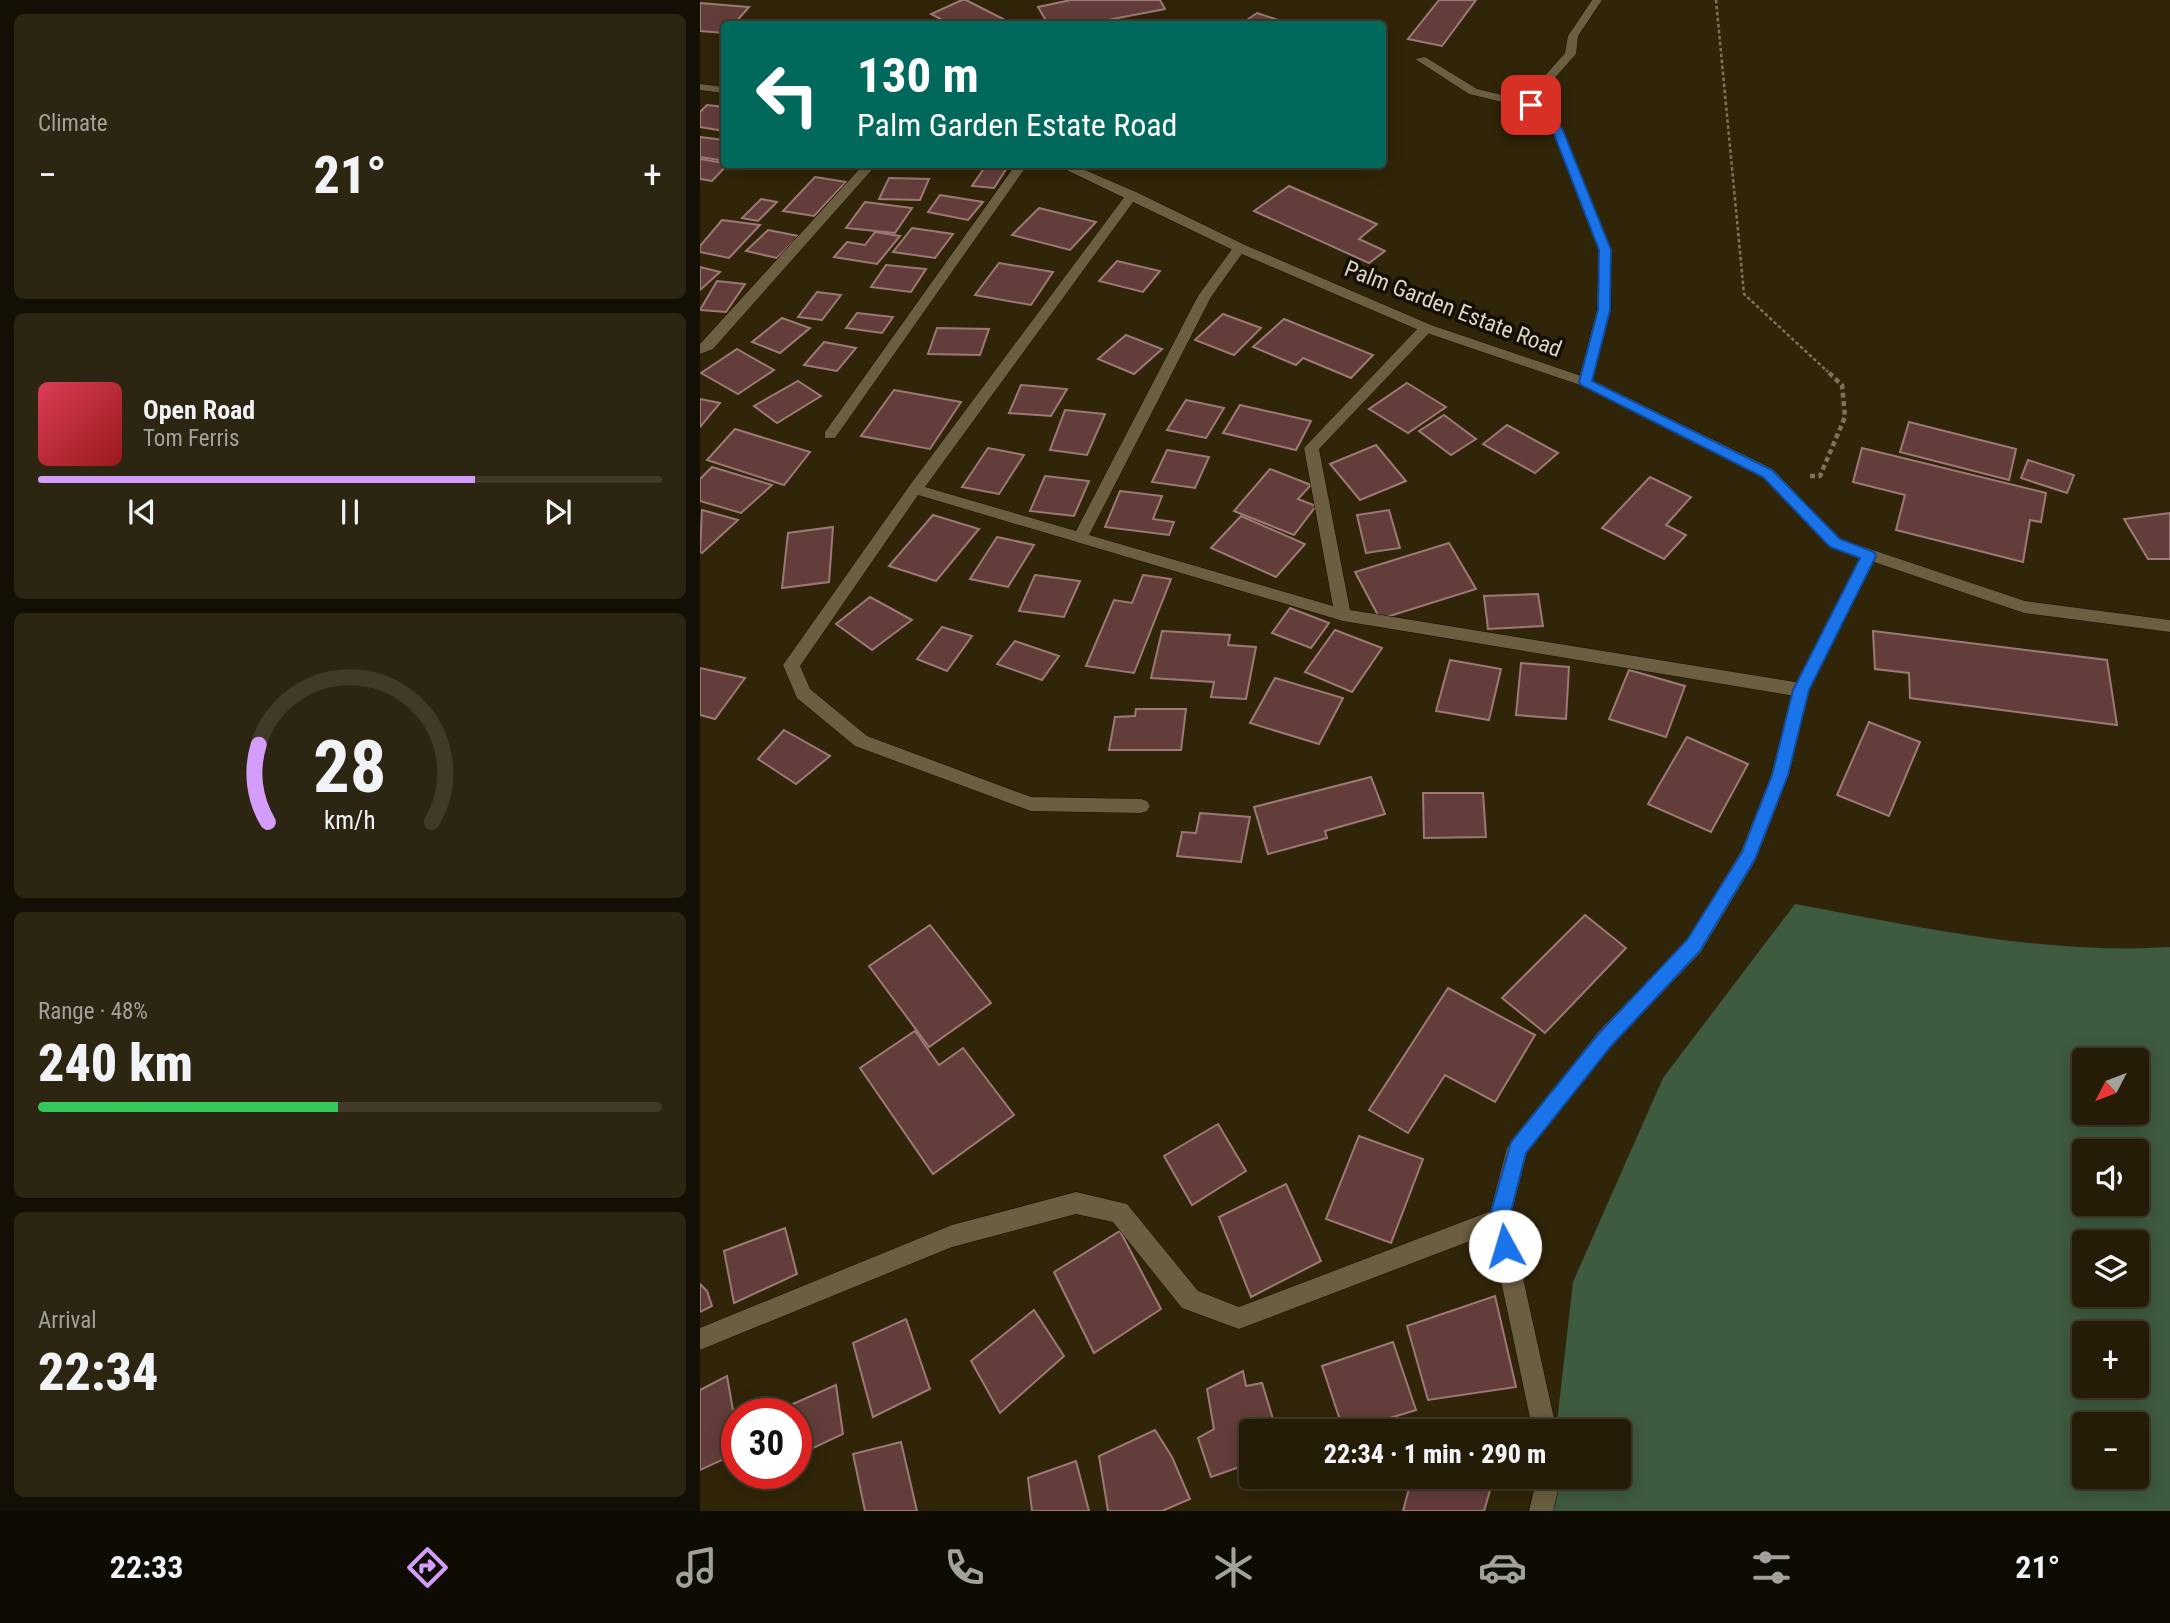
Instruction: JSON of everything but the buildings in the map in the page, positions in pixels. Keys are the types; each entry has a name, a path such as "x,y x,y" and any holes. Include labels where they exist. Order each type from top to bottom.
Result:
{"street":[{"path":"1531,105 1544,83 1570,54 1573,36 1597,0"},
{"path":"1573,36 1581,31 1608,0"},
{"path":"1421,59 1473,92 1531,105 1556,128 1605,250 1604,310 1585,382"},
{"path":"700,87 721,90"},
{"path":"700,350 708,346 867,168"},
{"path":"830,435 1019,168"},
{"name":"Palm Garden Estate Road","path":"1069,168 1132,195 1240,248 1426,328 1585,382 1768,473 1835,543 2024,607 2170,626"},
{"path":"1132,195 915,489 791,665 803,693 861,741 1031,804 1141,806"},
{"path":"1079,539 1205,296 1240,248"},
{"path":"1343,615 1311,448 1426,328"},
{"path":"915,489 1343,615 1801,690"},
{"path":"1542,1419 1499,1219 1518,1148 1605,1039 1694,946 1749,854 1780,775 1801,690 1869,556"},
{"path":"700,1339 953,1236 1076,1203 1119,1212 1190,1300 1239,1318 1499,1219"},
{"path":"1541,1511 1546,1489"}],"path":[{"path":"1716,0 1744,294 1842,385 1845,417 1820,476 1768,473"}],"green space":[{"path":"1795,904 1934,930 2028,943 2076,947 2170,947 2170,1511 1536,1511 1543,1489 1631,1489 1631,1419 1557,1419 1573,1282 1663,1078"}],"route":[{"path":"1505,1246 1499,1219 1518,1148 1605,1039 1694,946 1749,854 1780,775 1801,690 1869,556 1835,543 1768,473 1585,382 1604,310 1605,250 1556,128 1531,105"}]}
